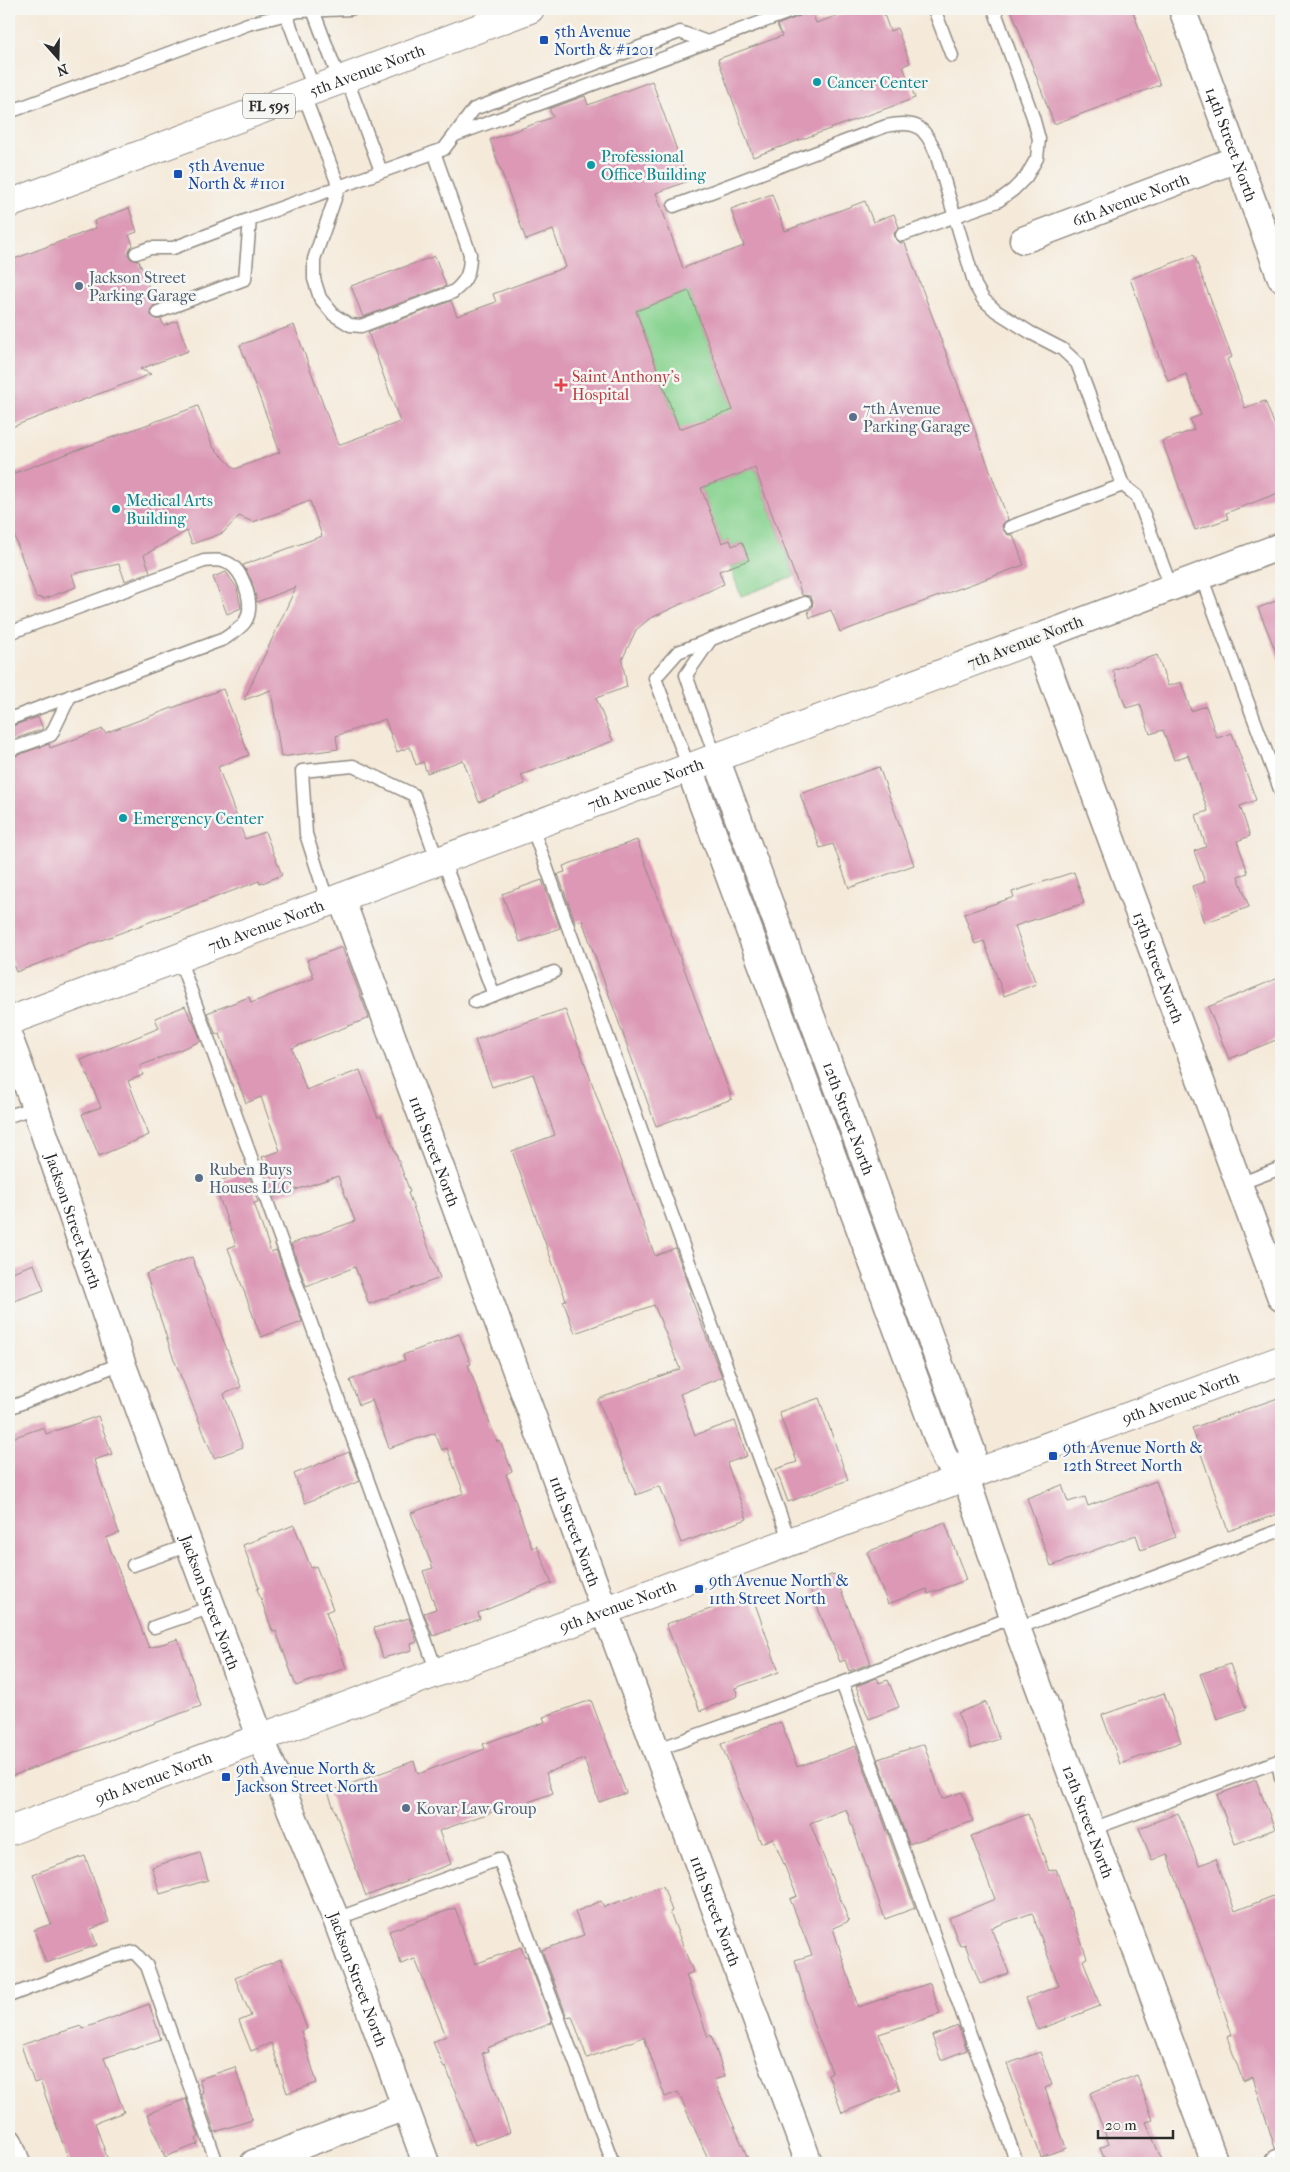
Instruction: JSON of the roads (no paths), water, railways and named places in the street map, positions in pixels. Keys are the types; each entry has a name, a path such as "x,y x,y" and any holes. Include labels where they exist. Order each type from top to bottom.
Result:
{"street":[{"name":"5th Avenue North","path":"9,204 530,9"},
{"name":"14th Street North","path":"1182,9 1281,278"},
{"name":"6th Avenue North","path":"1023,240 1237,159"},
{"name":"7th Avenue North","path":"9,1021 335,901 1281,546"},
{"name":"13th Street North","path":"1036,638 1281,1298"},
{"name":"12th Street North","path":"716,758 972,1451 966,1478"},
{"name":"12th Street North","path":"689,768 945,1458 966,1478 1015,1622 1215,2163"},
{"name":"11th Street North","path":"335,901 605,1611 809,2163"},
{"name":"Jackson Street North","path":"9,1037 35,1107 122,1363 189,1545 261,1739 336,1919 426,2163"},
{"name":"9th Avenue North","path":"9,1831 1281,1360"},
{"path":"254,2163 405,2106"},
{"path":"9,2142 17,2163"}],"lane":[{"path":"9,112 248,24 286,14 313,10 351,9"},
{"path":"454,136 797,9"},
{"path":"934,9 952,56"},
{"path":"902,235 998,200 1013,190 1026,177 1037,158 1039,139 1033,117 994,9"},
{"path":"313,10 381,171"},
{"path":"286,14 308,91 339,187 314,259 314,280 320,298 334,315 350,325 361,326 453,292 465,282 470,270 470,254 434,152"},
{"path":"136,253 150,248 173,248 444,149 474,109 680,32 707,42"},
{"path":"674,206 886,126 904,122 922,128 930,140 975,285 983,299 996,311 1031,333 1062,349 1077,363 1123,485 1137,496 1171,587"},
{"path":"158,312 245,279 250,219"},
{"path":"1010,527 1123,485"},
{"path":"9,633 204,561 218,559 233,566 246,589 249,608 246,621 224,639 9,719"},
{"path":"1201,576 1281,792"},
{"path":"689,768 655,678 678,652 805,603"},
{"path":"711,638 686,676 716,758"},
{"path":"9,750 50,735 70,696"},
{"path":"335,901 306,834 302,771 353,766 414,795 494,995"},
{"path":"532,827 790,1542"},
{"path":"179,958 437,1672"},
{"path":"475,1002 554,972"},
{"path":"9,1116 35,1107"},
{"path":"1239,1184 1281,1168"},
{"path":"9,1408 122,1363"},
{"path":"656,1750 1015,1622 1281,1530"},
{"path":"133,1565 189,1545"},
{"path":"154,1627 212,1606"},
{"path":"842,1683 1017,2163"},
{"path":"1092,1829 1279,1759 1281,1778"},
{"path":"336,1919 499,1859 613,2163"},
{"path":"9,1996 106,1959 134,1952 147,1966 217,2163"}],"place":[{"name":"5th Avenue North & #1201","path":"544,40"},
{"name":"Cancer Center","path":"817,82"},
{"name":"Professional Office Building","path":"591,165"},
{"name":"5th Avenue North & #1101","path":"178,174"},
{"name":"Jackson Street Parking Garage","path":"79,286"},
{"name":"Saint Anthony's Hospital","path":"561,385"},
{"name":"7th Avenue Parking Garage","path":"853,417"},
{"name":"Medical Arts Building","path":"116,509"},
{"name":"Emergency Center","path":"123,818"},
{"name":"Ruben Buys Houses LLC","path":"199,1178"},
{"name":"9th Avenue North & 12th Street North","path":"1053,1456"},
{"name":"9th Avenue North & 11th Street North","path":"699,1589"},
{"name":"9th Avenue North & Jackson Street North","path":"226,1777"},
{"name":"Kovar Law Group","path":"406,1808"}]}
